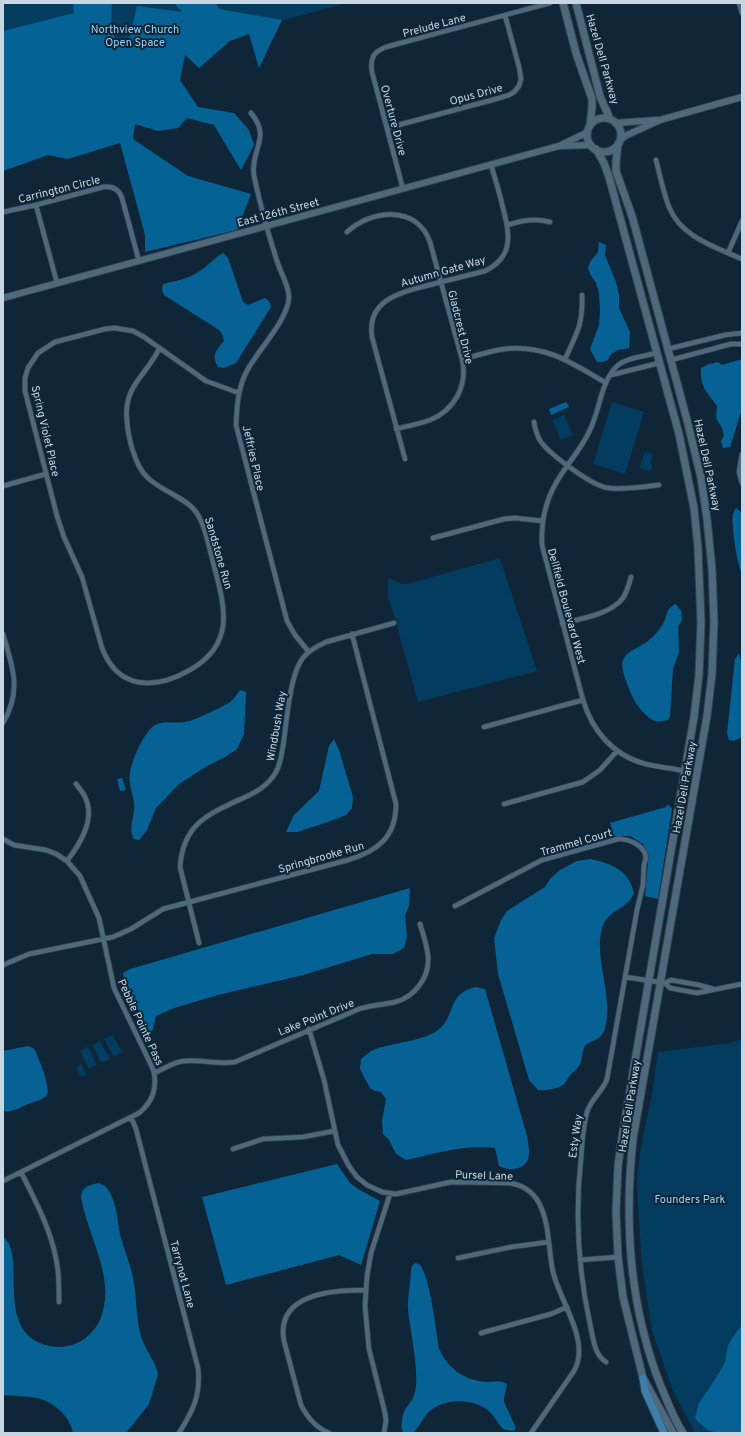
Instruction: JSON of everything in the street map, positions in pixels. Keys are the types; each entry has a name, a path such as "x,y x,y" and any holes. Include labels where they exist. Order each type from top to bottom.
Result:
{"main road":[{"name":"Hazel Dell Parkway","path":"563,3 576,53 592,99 589,129"},
{"name":"Hazel Dell Parkway","path":"576,3 601,100 613,121"},
{"path":"599,119 613,121 620,132 619,142 614,148 608,151 602,151 593,147 588,140 589,129 594,122 599,119"},
{"name":"Hazel Dell Parkway","path":"619,142 616,162 617,174 632,216 697,460 707,519 713,590 712,674 705,732 663,983 633,1139 629,1191 629,1246 635,1292 647,1345 665,1397 684,1433"},
{"name":"Hazel Dell Parkway","path":"593,147 602,160 607,171 680,440 692,495 701,582 700,668 694,717 619,1156 616,1204 618,1257 627,1315 643,1378 673,1433"},
{"path":"643,1378 645,1391 664,1433"}],"street":[{"name":"Prelude Lane","path":"373,56 380,49 386,47 550,3"},
{"path":"739,3 742,13"},
{"name":"Opus Drive","path":"387,128 496,99 514,92 519,86 521,76 505,15"},
{"name":"Overture Drive","path":"373,56 371,61 372,72 403,189"},
{"path":"619,142 627,135 660,120 742,97"},
{"name":"Jeffries Place","path":"251,113 260,126 261,136 252,166 267,226 288,289 289,299 284,315 247,370 239,393 236,425 287,622 295,635 309,652"},
{"path":"613,121 660,120"},
{"name":"East 126th Street","path":"3,298 559,146 589,129"},
{"name":"East 126th Street","path":"559,146 593,147"},
{"path":"656,160 669,207 678,222 692,235 742,259"},
{"name":"Autumn Gate Way","path":"405,459 372,337 371,327 373,318 381,305 391,297 403,292 485,271 493,266 502,257 508,245 509,232 491,165"},
{"name":"Carrington Circle","path":"3,212 36,205 102,187 113,188 118,191 122,198 139,261"},
{"path":"36,205 57,283"},
{"name":"Gladcrest Drive","path":"347,232 360,222 383,215 399,214 411,218 419,224 428,237 462,359 462,386 457,398 449,408 431,420 396,429"},
{"path":"508,225 532,219 550,222"},
{"path":"728,253 742,221"},
{"path":"565,359 580,327 582,317 582,295"},
{"name":"Spring Violet Place","path":"168,680 157,684 147,684 134,681 123,676 114,669 105,656 82,577 64,537 25,391 25,378 28,368 38,353 56,342 105,329 115,328 133,332 144,337 206,381 239,393"},
{"path":"668,350 725,335 742,333"},
{"path":"671,360 731,344 742,344"},
{"path":"462,359 503,349 526,348 565,359 606,384"},
{"name":"Sandstone Run","path":"159,349 133,385 128,397 126,411 128,432 137,461 146,476 153,483 190,505 200,519 224,610 222,630 213,650 205,660 197,666 168,680"},
{"name":"Dellfield Boulevard West","path":"656,353 622,363 615,368 606,384 590,431 577,454 553,489 546,505 542,538 544,554 583,700 589,718 596,730 617,751 641,762 685,771"},
{"path":"611,375 659,362"},
{"path":"534,422 538,437 542,443 590,481 605,488 659,485"},
{"path":"742,454 740,472 742,483"},
{"path":"3,486 46,474"},
{"path":"433,538 504,519 515,518 543,520"},
{"path":"562,624 611,609 623,599 631,577"},
{"name":"Windbush Way","path":"199,943 180,867 181,855 188,835 203,819 256,792 272,778 278,769 282,755 295,675 301,660 316,646 326,642 394,623"},
{"path":"3,634 15,682 12,704 3,724"},
{"name":"Springbrooke Run","path":"3,965 29,954 122,934 158,911 361,856 378,846 392,829 395,820 396,804 352,634"},
{"path":"484,727 583,700"},
{"path":"504,804 583,782 600,770 617,751"},
{"path":"67,862 79,845 84,835 87,823 88,812 85,796 76,784"},
{"name":"Pebble Pointe Pass","path":"3,839 14,845 46,850 56,854 75,869 85,885 99,918 114,988 154,1073 154,1088 150,1101 142,1110 131,1117 3,1181"},
{"name":"Trammel Court","path":"455,906 548,858 618,839 628,839 639,846"},
{"name":"Esty Way","path":"606,1362 598,1355 594,1342 588,1314 580,1260 578,1200 579,1177 589,1106 608,1079 637,910 641,895 644,864 646,861 645,855 639,846"},
{"name":"Lake Point Drive","path":"154,1073 174,1063 183,1061 224,1063 235,1062 309,1029 364,1008 402,1000 414,992 424,977 428,960 420,924"},
{"path":"625,977 663,983 670,988 697,993 742,984"},
{"path":"663,983 671,980 705,986 715,990"},
{"name":"Pursel Lane","path":"309,1029 324,1080 334,1131 342,1155 357,1176 371,1188 390,1194 401,1194 451,1182 510,1183 519,1185 530,1192 538,1201 544,1217 553,1272 572,1320 580,1355 571,1376 531,1433"},
{"name":"Tarrynot Lane","path":"131,1117 136,1129 198,1368 198,1392 196,1402 178,1433"},
{"path":"233,1149 263,1139 303,1137 334,1131"},
{"path":"21,1172 41,1211 50,1234 58,1272 59,1302"},
{"path":"384,1433 386,1421 384,1406 372,1363 367,1337 365,1314 366,1290 371,1253 390,1194"},
{"path":"458,1258 511,1247 549,1242"},
{"path":"580,1260 618,1257"},
{"path":"327,1433 311,1420 302,1405 283,1336 285,1321 294,1306 306,1298 336,1292 366,1290"},
{"path":"481,1333 551,1314 567,1308"}],"green space":[{"path":"3,3 84,3 87,14 3,37"},
{"path":"73,3 112,3 111,25 116,42 129,39 137,6 182,12 174,3 216,3 219,9 282,20 259,68 249,34 230,41 199,68 185,55 180,80 198,107 234,113 249,130 254,145 241,170 214,125 187,118 178,128 158,131 135,124 133,139 188,176 251,194 237,230 145,252 145,235 120,143 68,159 48,155 3,171 3,31 74,13"},
{"name":"Northview Church Open Space","path":"92,3 347,3 266,25 111,78"},
{"path":"612,402 644,412 625,474 593,464"},
{"path":"564,415 573,435 561,440 552,420"},
{"path":"644,453 652,453 653,455 650,463 652,466 650,471 641,469 640,467"},
{"path":"500,558 537,671 418,702 392,608 388,599 388,578 402,584 411,583"},
{"path":"668,804 672,809 658,899 645,896 648,862 643,844 630,836 614,836 610,823 666,807"},
{"path":"410,888 409,906 405,915 407,937 404,948 393,954 372,954 303,975 218,995 174,1008 156,1016 153,1029 149,1037 131,992 125,984 123,973 130,969"},
{"path":"113,1035 122,1052 114,1057 104,1039"},
{"name":"Founders Park","path":"742,1039 742,1433 695,1433 673,1391 652,1331 642,1265 637,1189 638,1166 652,1094 658,1052 729,1043"},
{"path":"100,1041 110,1059 101,1063 92,1045"},
{"path":"88,1047 97,1065 89,1069 80,1051"},
{"path":"81,1064 86,1075 81,1077 76,1067"},
{"path":"337,1164 350,1183 380,1201 361,1265 339,1255 226,1285 202,1197"}],"shaded area":[{"path":"599,242 606,245 605,255 616,282 619,295 619,308 630,332 629,348 618,350 611,354 608,360 602,362 597,362 590,349 599,325 600,310 599,293 596,283 588,268 590,262 598,252"},
{"path":"223,253 228,258 243,302 248,305 265,298 269,301 271,307 236,363 224,368 218,367 215,360 215,353 224,341 219,330 164,295 162,289 163,284 181,280 194,274"},
{"path":"742,359 742,409 730,447 723,448 721,441 724,436 722,428 716,418 717,406 703,385 701,368 718,362 722,365"},
{"path":"566,402 569,407 551,415 549,409"},
{"path":"736,508 742,513 742,573 736,554 734,535 733,514"},
{"path":"676,604 681,611 682,620 678,627 679,652 673,669 670,716 668,720 655,721 645,715 635,702 627,683 622,664 625,657 631,651 646,642 657,632 663,624 668,610"},
{"path":"739,653 742,666 742,737 734,741 729,740 727,733 735,659"},
{"path":"240,690 246,692 244,734 237,749 179,784 156,808 147,830 139,840 134,839 131,830 134,808 130,773 136,754 147,733 155,725 167,722 188,721 208,714 230,702"},
{"path":"334,739 339,750 353,797 352,808 346,815 328,822 297,832 286,832 294,815 319,791 329,746"},
{"path":"122,778 126,790 120,791 117,779"},
{"path":"591,859 606,863 624,873 632,885 634,893 631,899 624,906 614,912 605,921 600,937 601,962 607,1002 605,1028 598,1039 586,1045 583,1050 580,1064 564,1084 551,1089 538,1090 529,1080 498,974 494,938 501,920 507,911 545,887 550,879 560,870 577,861"},
{"path":"476,987 485,989 527,1136 529,1150 528,1159 523,1166 513,1169 506,1168 499,1166 495,1148 472,1147 450,1150 406,1160 396,1154 389,1140 383,1134 382,1121 386,1099 381,1092 370,1088 360,1069 361,1059 373,1050 432,1034 444,1024 460,995 467,990"},
{"path":"28,1046 33,1048 36,1052 44,1074 47,1087 46,1096 18,1109 3,1111 3,1051"},
{"path":"99,1183 105,1186 109,1191 115,1205 120,1234 133,1278 141,1336 158,1374 149,1404 126,1433 73,1433 65,1416 55,1406 37,1398 3,1395 3,1237 9,1244 12,1255 14,1299 17,1314 22,1327 31,1338 41,1344 59,1347 71,1345 81,1341 96,1327 100,1320 104,1305 105,1289 100,1258 81,1197 84,1188 89,1185"},
{"path":"415,1263 419,1264 426,1279 432,1304 439,1349 443,1356 457,1372 463,1376 478,1381 500,1382 507,1384 504,1402 516,1428 513,1431 503,1429 492,1414 484,1407 461,1401 445,1403 437,1406 426,1415 414,1432 404,1433 402,1431 401,1425 404,1413 414,1395 416,1388 416,1366 408,1310 411,1270"},
{"path":"742,1325 742,1433 710,1431 700,1424 695,1418 699,1403 725,1362 728,1345"}]}
